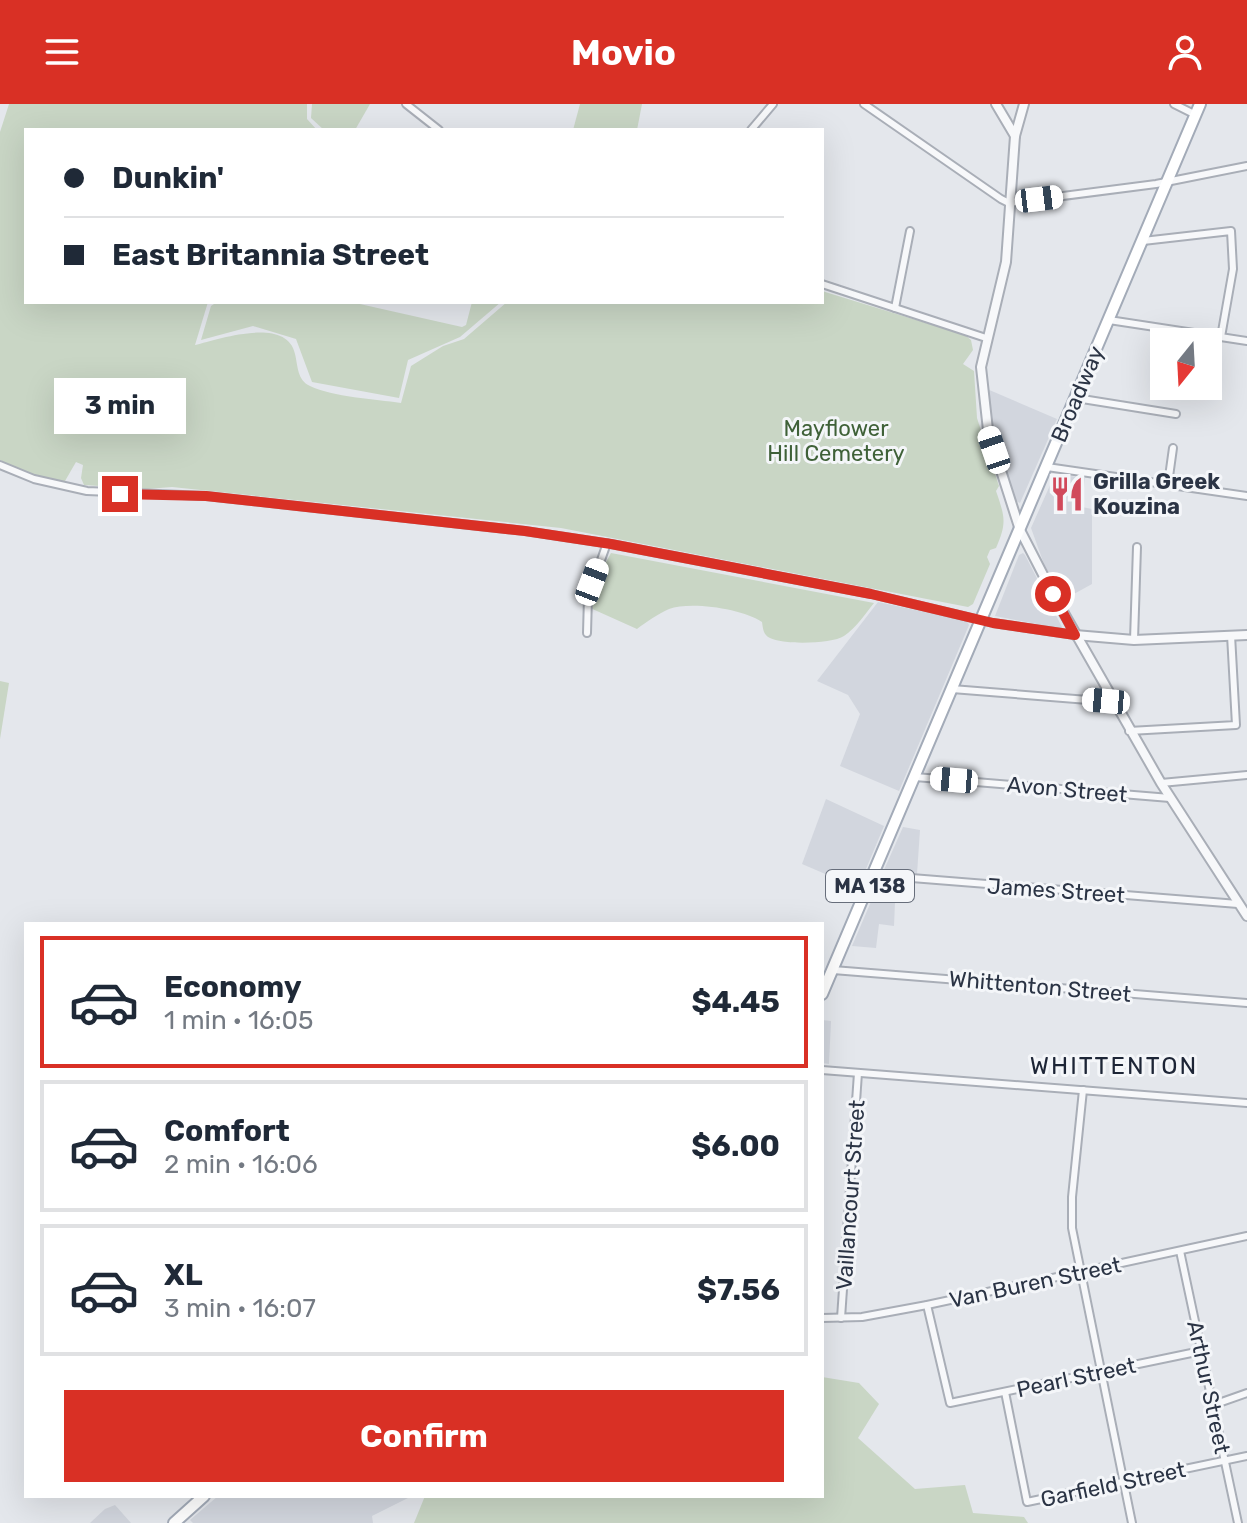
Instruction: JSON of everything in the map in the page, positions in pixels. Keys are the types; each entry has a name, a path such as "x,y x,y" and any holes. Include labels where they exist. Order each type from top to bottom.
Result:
{"main road":[{"name":"Broadway","path":"824,990 1198,109"},
{"path":"174,1523 202,1498"}],"street":[{"path":"406,104 436,128"},
{"path":"753,128 773,104"},
{"path":"864,104 1009,203 1168,181 1247,166"},
{"path":"996,104 1015,136"},
{"path":"1024,104 1015,136 1006,262 986,338 981,376 987,425 1020,530 1075,635 1170,798 1247,916"},
{"path":"1174,104 1198,109"},
{"path":"895,308 910,231"},
{"path":"1143,241 1231,231 1233,272 1222,332"},
{"path":"824,285 986,338"},
{"path":"1109,320 1162,328"},
{"path":"1222,337 1247,341"},
{"path":"1076,398 1176,414"},
{"path":"1168,484 1173,448"},
{"path":"0,465 34,479 87,491 220,497 607,543 1075,635 1134,640 1247,635"},
{"path":"1047,467 1247,496"},
{"path":"587,633 588,597 607,543"},
{"path":"1134,640 1137,547"},
{"path":"1231,635 1236,725"},
{"path":"952,689 1113,702"},
{"path":"1129,731 1247,724"},
{"path":"1161,783 1247,775"},
{"name":"Avon Street","path":"915,777 1170,798"},
{"name":"James Street","path":"874,875 1238,904"},
{"name":"Whittenton Street","path":"833,970 1247,1003"},
{"path":"824,1070 1247,1103"},
{"name":"Vaillancourt Street","path":"841,1318 858,1073"},
{"path":"1083,1090 1071,1213 1074,1242 1132,1523"},
{"name":"Van Buren Street","path":"824,1318 870,1316 927,1305 1247,1236"},
{"name":"Arthur Street","path":"1180,1251 1238,1523"},
{"name":"Pearl Street","path":"927,1305 950,1403 1201,1351"},
{"name":"Garfield Street","path":"1005,1392 1027,1502 1247,1456"},
{"path":"1213,1405 1247,1393"}],"shaded area":[{"path":"987,389 1057,419 1020,503 1016,501 992,423"},
{"path":"1055,474 1085,478 1082,507 1092,509 1092,584 1063,600 1044,564 1031,528"},
{"path":"1023,553 1063,629 995,616 1019,555"},
{"path":"878,602 967,621 969,625 899,791 840,766 860,714 848,695 817,681"},
{"path":"826,799 884,826 858,888 802,864"},
{"path":"903,827 920,830 917,874 884,870"},
{"path":"873,897 895,902 894,926 879,924 876,948 852,946"},
{"path":"824,1020 831,1021 829,1064 824,1063"},
{"path":"216,1498 408,1498 372,1516 373,1523 193,1523 190,1520"},
{"path":"115,1505 131,1523 90,1523 105,1509"}],"green space":[{"name":"Mayflower Hill Cemetery","path":"9,104 307,104 307,119 315,128 24,128 24,304 207,304 195,345 251,333 279,336 289,342 303,380 330,393 401,403 411,366 443,346 464,339 505,304 824,304 824,292 965,335 971,340 973,350 963,364 974,371 977,418 999,486 996,491 1004,520 996,548 990,550 987,557 990,564 973,604 968,607 561,528 172,487 147,489 84,485 81,478 83,465 76,462 65,481 30,475 0,460 0,132"},
{"path":"312,104 370,104 356,128 322,128 311,118"},
{"path":"580,104 642,104 637,128 574,128"},
{"path":"360,304 462,327 466,325 471,304 499,304 460,337 408,360 399,398 312,382 296,339 253,326 201,340 211,306"},
{"path":"611,553 874,603 844,636 819,642 776,640 766,635 762,622 753,617 703,606 669,609 637,629 588,607 592,588"},
{"path":"0,681 9,683 0,739"},
{"path":"824,1377 859,1383 879,1404 858,1438 915,1489 965,1485 973,1513 1024,1517 1028,1523 414,1523 424,1498 824,1498"}],"place":[{"name":"Grilla Greek Kouzina","path":"1067,494"}],"district":[{"name":"WHITTENTON","path":"1114,1066"}],"route":[{"path":"120,494 206,496 525,531 611,544 871,594 941,608 993,623 1075,635 1053,594"}]}
